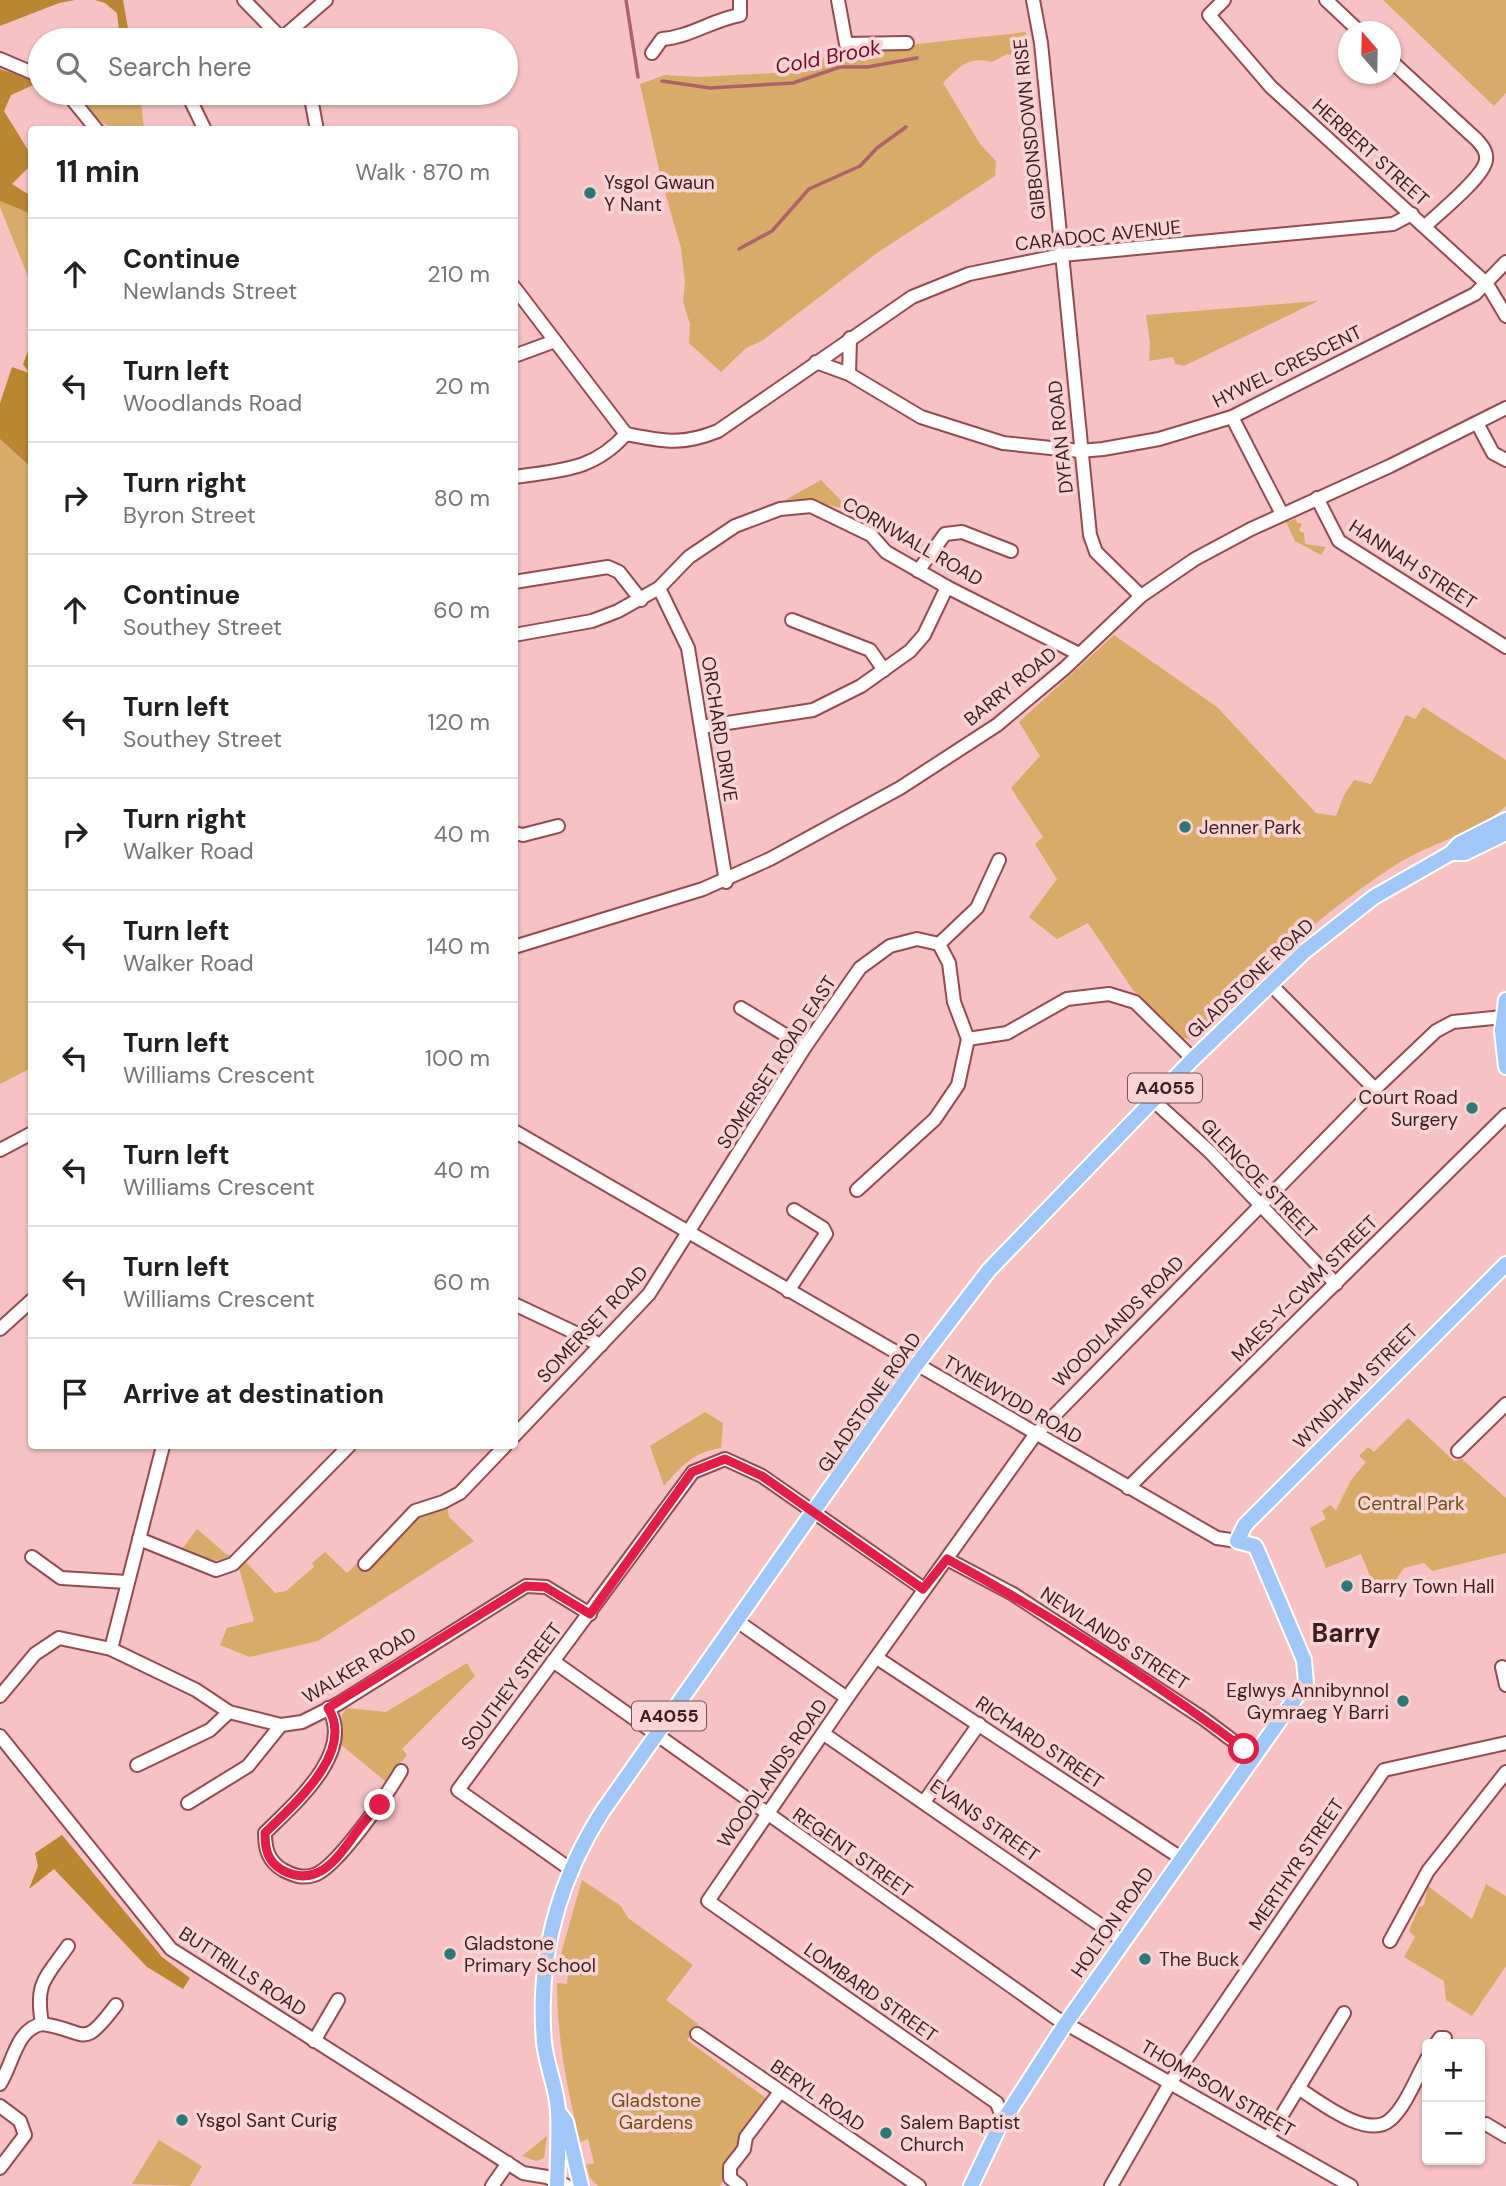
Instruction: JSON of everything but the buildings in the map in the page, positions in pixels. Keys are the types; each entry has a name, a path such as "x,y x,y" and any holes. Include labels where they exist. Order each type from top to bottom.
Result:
{"main road":[{"name":"GLADSTONE ROAD","path":"560,2184 558,2111 544,2045 543,1981 553,1918 570,1869 602,1812 917,1364 989,1270 1193,1059 1318,939 1399,881 1451,853 1459,844 1506,820"},
{"name":"GLADSTONE ROAD","path":"1451,853 1465,852 1506,833"},
{"path":"1506,1000 1503,1017 1506,1067"},
{"name":"WYNDHAM STREET","path":"1237,1541 1252,1515 1506,1264"},
{"name":"TYNEWYDD ROAD","path":"1237,1541 1255,1546 1258,1552 1304,1660 1307,1673 1302,1690"},
{"name":"HOLTON ROAD","path":"971,2186 1003,2120 1066,2023 1302,1690"},
{"name":"GLADSTONE ROAD","path":"558,2111 566,2122 581,2186"}],"street":[{"path":"244,0 272,28"},
{"path":"295,28 326,0"},
{"path":"652,53 662,39 682,38 719,19 740,15 740,0"},
{"path":"838,0 846,44 907,43"},
{"name":"GIBBONSDOWN RISE","path":"1033,0 1062,255"},
{"name":"HERBERT STREET","path":"1224,0 1209,15 1271,87 1487,284 1506,316"},
{"path":"1326,0 1348,21"},
{"path":"0,59 28,71"},
{"path":"1401,69 1478,140 1486,151 1487,163 1474,180 1425,226"},
{"path":"77,105 94,126"},
{"path":"193,105 203,126"},
{"path":"312,105 316,126"},
{"name":"CARADOC AVENUE","path":"626,434 672,443 694,440 718,431 912,297 969,274 1062,255 1393,224 1412,214"},
{"name":"DYFAN ROAD","path":"1062,255 1080,451 1092,545 1141,596"},
{"name":"HYWEL CRESCENT","path":"816,362 849,374 921,417 1003,443 1080,451 1159,439 1232,417 1437,314 1487,284 1506,262"},
{"path":"518,292 626,434 611,450 580,467 518,476"},
{"path":"849,374 850,338"},
{"path":"518,355 555,341"},
{"name":"BARRY ROAD","path":"518,946 726,881 930,770 1014,712 1141,596 1225,542 1506,408"},
{"path":"1232,417 1282,514"},
{"path":"1477,423 1493,453 1506,460"},
{"name":"HANNAH STREET","path":"1317,498 1339,541 1506,647"},
{"name":"CORNWALL ROAD","path":"518,634 592,621 641,600 659,589 689,557 735,526 779,509 811,506 870,535 886,552 918,571 1079,654"},
{"path":"918,571 945,534 972,534 1011,551"},
{"path":"518,581 608,568 619,572 641,600"},
{"path":"701,727 813,710 884,670 910,651 924,635 947,587"},
{"name":"ORCHARD DRIVE","path":"659,589 688,648 726,881"},
{"path":"792,620 870,650 884,670"},
{"path":"518,834 558,826"},
{"path":"857,1190 935,1119 958,1085 968,1039 954,1003 949,963 939,944 977,908 999,860"},
{"name":"SOMERSET ROAD EAST","path":"690,1233 804,1047 860,968 890,946 917,939 939,944"},
{"path":"1270,984 1375,1089"},
{"path":"968,1039 1007,1033 1067,999 1109,994 1135,1002 1193,1059"},
{"path":"741,1008 804,1047"},
{"name":"WOODLANDS ROAD","path":"708,1901 923,1589 1035,1435 1375,1089 1436,1031 1453,1023 1503,1017"},
{"name":"GLENCOE STREET","path":"1154,1101 1210,1152 1336,1284"},
{"name":"MAES-Y-CWM STREET","path":"1128,1488 1506,1115"},
{"name":"TYNEWYDD ROAD","path":"518,1133 1128,1488 1217,1538 1237,1541"},
{"path":"0,1150 28,1135"},
{"path":"788,1291 826,1234 823,1228 794,1210"},
{"name":"SOMERSET ROAD","path":"518,1432 649,1294 690,1233"},
{"path":"0,1329 28,1304"},
{"path":"518,1306 601,1345"},
{"path":"1458,1451 1506,1404"},
{"path":"111,1649 162,1449"},
{"path":"139,1539 216,1570 233,1564 346,1449"},
{"path":"365,1564 415,1511 443,1503 460,1493 502,1449"},
{"name":"SOUTHEY STREET","path":"570,1869 458,1790 692,1472 725,1459 762,1476 815,1512"},
{"path":"815,1512 923,1589"},
{"path":"32,1558 61,1578 127,1582"},
{"name":"NEWLANDS STREET","path":"947,1559 1013,1594 1204,1718 1244,1749 1250,1763"},
{"name":"WALKER ROAD","path":"281,1725 302,1722 328,1708 526,1586 545,1587 590,1614"},
{"path":"737,1621 847,1698"},
{"path":"0,1696 35,1654 59,1638 111,1649 196,1690 229,1712 281,1725 248,1766 188,1802"},
{"name":"RICHARD STREET","path":"877,1658 1181,1858"},
{"name":"REGENT STREET","path":"553,1661 766,1815 1066,2023"},
{"path":"1502,1667 1506,1685"},
{"path":"328,1708 334,1717 334,1744 323,1771 265,1833 265,1851 277,1867 295,1877 315,1875 331,1865 380,1805 401,1771"},
{"path":"137,1765 210,1730 229,1712"},
{"path":"924,1801 979,1724"},
{"name":"EVANS STREET","path":"824,1734 1122,1941"},
{"name":"BUTTRILLS ROAD","path":"0,1736 162,1941 180,1956 523,2173 560,2184"},
{"name":"MERTHYR STREET","path":"1111,2186 1170,2083 1384,1770 1506,1743"},
{"path":"1390,1941 1428,1871 1506,1772"},
{"name":"LOMBARD STREET","path":"708,1901 997,2103 1003,2120"},
{"path":"42,2024 38,1994 40,1986 68,1946"},
{"path":"314,2041 338,2000"},
{"path":"0,2084 12,2064 22,2037 32,2027 42,2024 85,2035 97,2030 116,2005"},
{"path":"1268,2138 1344,2013"},
{"name":"THOMPSON STREET","path":"1066,2023 1351,2186"},
{"name":"BERYL ROAD","path":"697,2034 919,2186"},
{"path":"1298,2088 1362,2125 1375,2127 1394,2115 1422,2067"},
{"path":"735,2182 730,2167 744,2150 747,2137 780,2092"},
{"path":"0,2106 20,2121 25,2135 0,2168"},
{"path":"1486,2124 1506,2136"},
{"path":"492,2186 508,2163"},
{"name":"BUTTRILLS ROAD","path":"523,2173 533,2186"}],"green space":[{"path":"1383,0 1506,0 1506,93 1494,106"},
{"path":"1026,32 1028,60 1007,54 992,62 970,62 964,64 943,83 980,144 996,161 995,176 877,253 763,340 746,348 721,372 689,343 690,324 683,302 685,282 681,248 661,178 640,84 665,75 698,77 774,73 844,52"},
{"path":"86,105 141,105 144,126 110,126 92,113"},
{"path":"0,201 28,213 28,277"},
{"path":"1318,301 1184,366 1175,364 1173,357 1149,361 1150,343 1146,315"},
{"path":"0,439 28,464 28,1070 0,1084"},
{"path":"821,480 850,510 803,499 785,500"},
{"path":"1296,519 1297,523 1302,523 1299,531 1304,533 1305,544 1326,547 1321,555 1295,541 1286,522"},
{"name":"Jenner Park","path":"1114,635 1217,707 1316,813 1336,816 1344,795 1354,780 1371,784 1406,715 1415,719 1423,707 1506,760 1506,806 1481,824 1408,858 1366,885 1288,947 1192,1039 1181,1038 1133,990 1088,923 1057,939 1029,917 1057,879 1035,844 1043,837 1011,788 1040,756 1019,722"},
{"path":"705,1412 723,1423 721,1448 703,1453 689,1461 664,1486 650,1446"},
{"name":"Central Park","path":"1408,1418 1454,1461 1462,1459 1506,1498 1506,1553 1432,1571 1424,1563 1404,1568 1386,1594 1376,1590 1361,1554 1326,1568 1310,1528 1326,1519 1322,1511 1330,1505 1336,1510 1351,1480 1366,1462 1359,1456 1368,1447 1374,1452"},
{"path":"447,1505 449,1517 474,1541 318,1641 250,1657 220,1645 227,1628 254,1621 239,1568 245,1561 275,1593 286,1591 314,1567 312,1563 325,1552 347,1573 357,1563 364,1569 413,1517"},
{"path":"197,1529 231,1556 213,1560 182,1549"},
{"path":"467,1663 475,1676 402,1749 407,1755 385,1781 339,1743 342,1715 346,1708 386,1712"},
{"name":"Gladstone Gardens","path":"582,1880 621,1906 628,1918 693,1965 666,2000 698,2024 687,2040 767,2099 723,2170 724,2180 720,2186 598,2186 590,2178 586,2165 594,2163 588,2139 580,2142 575,2122 557,2003 557,1983 567,1984 569,1959 560,1957"},
{"path":"1486,1884 1506,1896 1506,1966 1472,2016 1446,2000 1444,1981 1404,1957 1415,1937 1409,1931 1419,1907 1424,1905 1428,1886 1472,1919"},
{"path":"547,2136 544,2158 536,2161 522,2156"},
{"path":"159,2140 202,2166 190,2186 132,2184"}],"shaded area":[{"path":"0,0 75,0 59,3 0,26"},
{"path":"95,0 123,0 128,28 119,28 117,13 105,3"},
{"path":"0,69 28,78 28,87 11,95 4,111 28,150 28,168 12,184 28,194 28,213 0,201"},
{"path":"28,352 28,372 23,364"},
{"path":"12,367 28,373 28,464 0,439 0,403"},
{"path":"62,1835 162,1957 190,1978 183,1989 147,1967 54,1869 29,1889 38,1866 35,1853"}],"waterway":[{"name":"Cold Brook","path":"626,0 638,77"},
{"name":"Cold Brook","path":"662,81 710,88 793,83 840,67 867,67 917,58"},
{"path":"739,249 772,231 809,189 860,166 877,148 906,127"}],"place":[{"name":"Ysgol Gwaun Y Nant","path":"590,193"},
{"name":"Jenner Park","path":"1185,827"},
{"name":"Court Road Surgery","path":"1472,1108"},
{"name":"Barry Town Hall","path":"1347,1586"},
{"name":"Eglwys Annibynnol Gymraeg Y Barri","path":"1403,1701"},
{"name":"Gladstone Primary School","path":"450,1954"},
{"name":"The Buck","path":"1145,1959"},
{"name":"Ysgol Sant Curig","path":"182,2120"},
{"name":"Salem Baptist Church","path":"886,2133"}],"district":[{"name":"Barry","path":"1346,1633"}],"route":[{"path":"380,1805 331,1865 315,1875 295,1877 277,1867 265,1851 265,1833 323,1771 334,1744 334,1717 328,1708 484,1609 526,1586 545,1587 590,1614 692,1472 725,1459 762,1476 923,1589 947,1559 1013,1594 1204,1718 1244,1749"}]}
